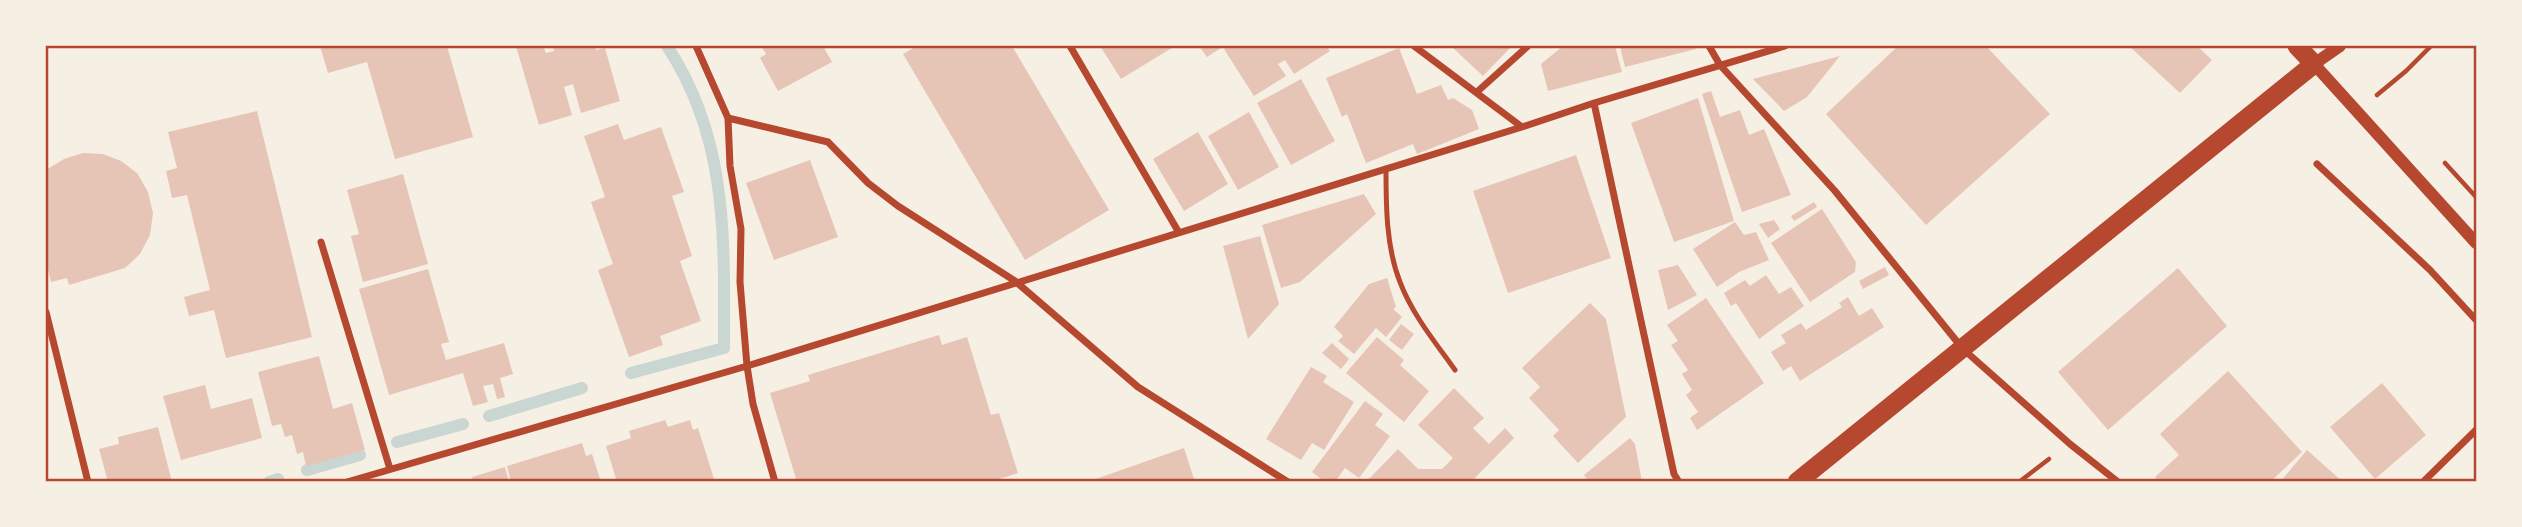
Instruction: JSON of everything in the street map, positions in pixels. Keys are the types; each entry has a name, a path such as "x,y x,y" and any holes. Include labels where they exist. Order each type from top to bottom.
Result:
{"highway":[{"path":"1797,481 2314,64 2297,46"}],"street":[{"path":"696,46 728,118 730,166 741,229 740,282 747,366 752,404 775,481"},
{"path":"1070,46 1178,231"},
{"path":"1414,46 1478,91 1522,127"},
{"path":"1478,91 1528,46"},
{"path":"1709,46 1720,65 1835,191 1963,349 2070,444 2118,481"},
{"path":"347,481 747,366 1015,281 1785,46"},
{"path":"2340,46 2314,64 2476,243"},
{"path":"1594,103 1674,474 1679,481"},
{"path":"728,118 828,142 868,183 898,206 1015,281 1138,387 1288,481"},
{"path":"2317,164 2430,270 2476,320"},
{"path":"321,242 390,469"},
{"path":"46,312 88,481"},
{"path":"2423,481 2476,433"}],"lane":[{"path":"1386,168 1389,230 1399,281 1424,326 1455,370"}],"path":[{"path":"2406,71 2431,46"},
{"path":"2019,481 2070,444"}],"building":[{"path":"320,46 447,46 473,137 395,159 367,62 328,73"},
{"path":"516,46 543,46 546,53 554,51 553,46 595,46 596,50 605,48 620,101 581,113 573,84 564,87 572,115 539,125"},
{"path":"761,46 823,46 832,62 778,91 760,58 766,54"},
{"path":"917,46 1012,46 1109,210 1025,260 903,54"},
{"path":"1100,46 1175,46 1121,79"},
{"path":"1199,46 1224,46 1207,57"},
{"path":"1229,46 1326,46 1330,51 1294,74 1285,60 1278,64 1286,76 1254,96 1224,49"},
{"path":"1451,46 1512,46 1483,76"},
{"path":"1563,46 1615,46 1622,72 1548,91 1541,64"},
{"path":"1620,46 1695,46 1696,49 1625,67"},
{"path":"1898,46 1986,46 2050,114 1926,225 1826,114"},
{"path":"2129,46 2197,46 2212,60 2180,93"},
{"path":"1399,48 1417,94 1441,85 1448,100 1453,98 1472,110 1479,129 1417,154 1413,144 1366,163 1347,114 1342,117 1326,78"},
{"path":"1840,56 1807,97 1784,111 1753,79"},
{"path":"1301,79 1335,141 1291,165 1257,103"},
{"path":"1711,91 1720,117 1740,110 1749,135 1764,129 1791,195 1742,212 1702,94"},
{"path":"1698,98 1734,221 1674,242 1631,123"},
{"path":"257,111 312,337 226,358 214,310 189,316 184,297 210,290 187,195 172,198 166,171 177,168 168,132"},
{"path":"1249,112 1279,167 1238,190 1208,136"},
{"path":"618,124 624,140 661,127 684,192 672,196 692,256 680,261 701,321 660,336 663,345 629,357 598,270 613,264 591,202 605,197 584,136"},
{"path":"1198,132 1228,184 1184,211 1153,159"},
{"path":"83,153 103,154 121,161 137,173 148,192 153,213 150,235 140,254 125,268 69,285 67,278 51,282 46,261 46,170 64,159"},
{"path":"1576,155 1611,258 1508,293 1473,191"},
{"path":"810,160 838,237 774,260 746,183"},
{"path":"403,174 428,264 363,282 351,236 359,234 347,190"},
{"path":"1364,194 1376,214 1300,282 1281,288 1262,225"},
{"path":"1814,202 1817,207 1794,221 1791,216"},
{"path":"1822,209 1856,262 1855,272 1810,302 1771,243"},
{"path":"1774,220 1780,229 1768,238 1759,224"},
{"path":"1735,222 1744,235 1756,232 1769,260 1739,272 1717,287 1693,249"},
{"path":"1260,236 1279,304 1248,339 1223,246"},
{"path":"1678,265 1697,295 1668,310 1658,270"},
{"path":"1885,267 1889,275 1863,289 1859,281"},
{"path":"2178,268 2227,326 2108,430 2058,372"},
{"path":"428,269 449,342 441,344 446,360 504,343 513,374 500,378 505,397 497,399 493,384 483,386 488,402 473,406 463,373 389,395 359,289"},
{"path":"1766,275 1779,294 1791,287 1804,306 1759,339 1736,303 1731,306 1724,293 1745,280 1750,286"},
{"path":"1387,278 1396,307 1393,309 1402,317 1386,337 1376,328 1354,354 1338,341 1343,336 1334,327 1369,284"},
{"path":"1848,297 1859,316 1872,308 1884,327 1800,381 1791,366 1783,371 1771,352 1786,343 1781,335 1801,323 1806,330 1842,307 1839,303"},
{"path":"1706,298 1764,383 1697,430 1690,418 1698,412 1686,395 1692,390 1682,374 1688,370 1671,345 1678,341 1667,325"},
{"path":"1590,303 1606,319 1626,417 1578,463 1553,436 1559,430 1529,398 1540,387 1522,368"},
{"path":"1401,324 1414,334 1402,350 1389,340"},
{"path":"939,335 942,345 967,337 991,415 999,413 1018,473 990,482 797,482 770,393 810,381 808,375"},
{"path":"1377,337 1404,360 1400,365 1429,391 1404,422 1346,373"},
{"path":"1332,343 1349,359 1341,369 1322,353"},
{"path":"319,356 333,409 352,403 365,450 306,466 303,452 297,454 292,435 285,437 281,424 272,426 258,372"},
{"path":"1311,367 1327,376 1323,382 1354,402 1324,450 1312,443 1301,460 1266,439"},
{"path":"2228,371 2302,452 2270,482 2159,482 2155,477 2179,455 2160,434"},
{"path":"2382,383 2426,435 2375,479 2330,427"},
{"path":"205,385 211,409 252,398 262,438 181,460 163,396"},
{"path":"1454,388 1484,418 1473,428 1489,444 1505,428 1514,438 1471,482 1366,482 1398,449 1418,469 1442,469 1453,458 1418,425"},
{"path":"1365,401 1383,414 1375,425 1390,436 1359,478 1345,468 1335,482 1325,482 1312,472"},
{"path":"665,420 668,427 690,420 693,430 698,428 715,482 617,482 606,446 631,438 629,431"},
{"path":"158,427 172,482 108,482 99,449 119,444 118,437"},
{"path":"1630,438 1635,444 1642,482 1589,482 1584,475"},
{"path":"582,443 586,456 592,454 601,482 511,482 507,466"},
{"path":"1184,448 1195,482 1090,482 1090,481"},
{"path":"2307,450 2343,482 2280,482"},
{"path":"505,467 509,482 473,482 472,477"}],"waterway":[{"path":"631,373 724,348 722,230 712,154 702,118 687,82 667,46"},
{"path":"489,416 582,388"},
{"path":"397,442 463,424"},
{"path":"307,470 360,455"},
{"path":"269,482 278,479"}]}
